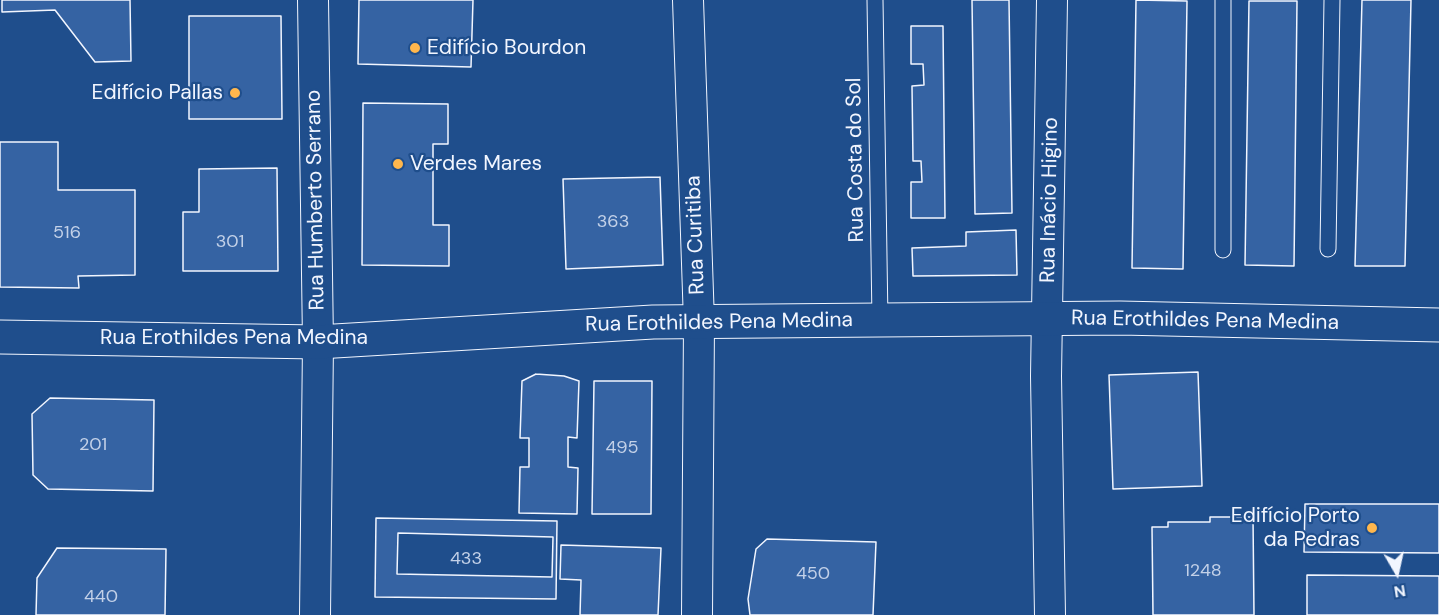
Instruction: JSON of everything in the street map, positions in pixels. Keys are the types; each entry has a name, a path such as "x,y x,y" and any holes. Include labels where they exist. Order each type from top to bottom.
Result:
{"street":[{"name":"Rua Humberto Serrano","path":"313,0 318,342 315,615"},
{"name":"Rua Curitiba","path":"688,0 699,322 697,615"},
{"name":"Rua Inácio Higino","path":"1050,615 1046,376 1049,319 1052,0"},
{"name":"Rua Erothildes Pena Medina","path":"0,336 318,342 653,322 880,320 1049,319 1439,325"}],"lane":[{"name":"Rua Costa do Sol","path":"874,0 880,320"},
{"path":"1223,0 1223,250"},
{"path":"1328,249 1332,0"}],"building":[{"path":"2,0 130,0 131,61 95,62 55,10 2,12"},
{"name":"Edifício Bourdon","path":"359,0 473,0 471,67 358,64"},
{"path":"972,0 1009,0 1012,213 975,214"},
{"path":"1136,0 1187,1 1183,269 1132,268"},
{"path":"1362,0 1411,0 1405,266 1355,266"},
{"path":"1249,1 1297,1 1294,266 1245,265"},
{"name":"Edifício Pallas","path":"189,16 281,16 282,119 189,119"},
{"path":"911,26 943,26 945,218 911,218 911,182 922,182 921,161 913,161 912,86 924,85 923,64 911,64"},
{"name":"Verdes Mares","path":"363,103 448,104 448,144 433,144 433,225 449,225 449,266 362,265"},
{"path":"0,142 58,142 58,190 135,190 135,275 78,276 79,288 0,287"},
{"path":"277,168 278,271 183,271 183,212 199,212 199,169"},
{"path":"660,177 663,265 566,269 563,179"},
{"path":"1016,230 1017,275 913,276 912,248 966,246 966,232"},
{"path":"1198,372 1202,486 1113,489 1109,375"},
{"path":"536,374 564,376 579,381 577,438 568,437 568,467 578,468 577,514 519,513 520,467 529,467 529,438 520,438 522,381"},
{"path":"594,381 652,381 651,514 592,514"},
{"path":"50,398 154,400 153,491 48,489 33,475 32,414"},
{"name":"Edifício Porto da Pedras","path":"1305,504 1439,504 1439,553 1304,552"},
{"path":"1210,517 1253,517 1254,615 1153,615 1152,527 1168,527 1168,522 1210,522"},
{"path":"376,518 557,521 556,599 375,597"},
{"path":"398,533 553,537 552,577 397,574"},
{"path":"767,539 876,542 873,615 750,615 748,599 756,549"},
{"path":"561,545 661,548 658,615 580,615 581,580 560,579"},
{"path":"57,548 166,549 165,615 36,615 37,578"},
{"path":"1307,575 1439,576 1439,615 1307,615"}],"place":[{"name":"Edifício Bourdon","path":"415,48"},
{"name":"Edifício Pallas","path":"235,93"},
{"name":"Verdes Mares","path":"398,164"},
{"name":"Edifício Porto da Pedras","path":"1372,528"}]}
